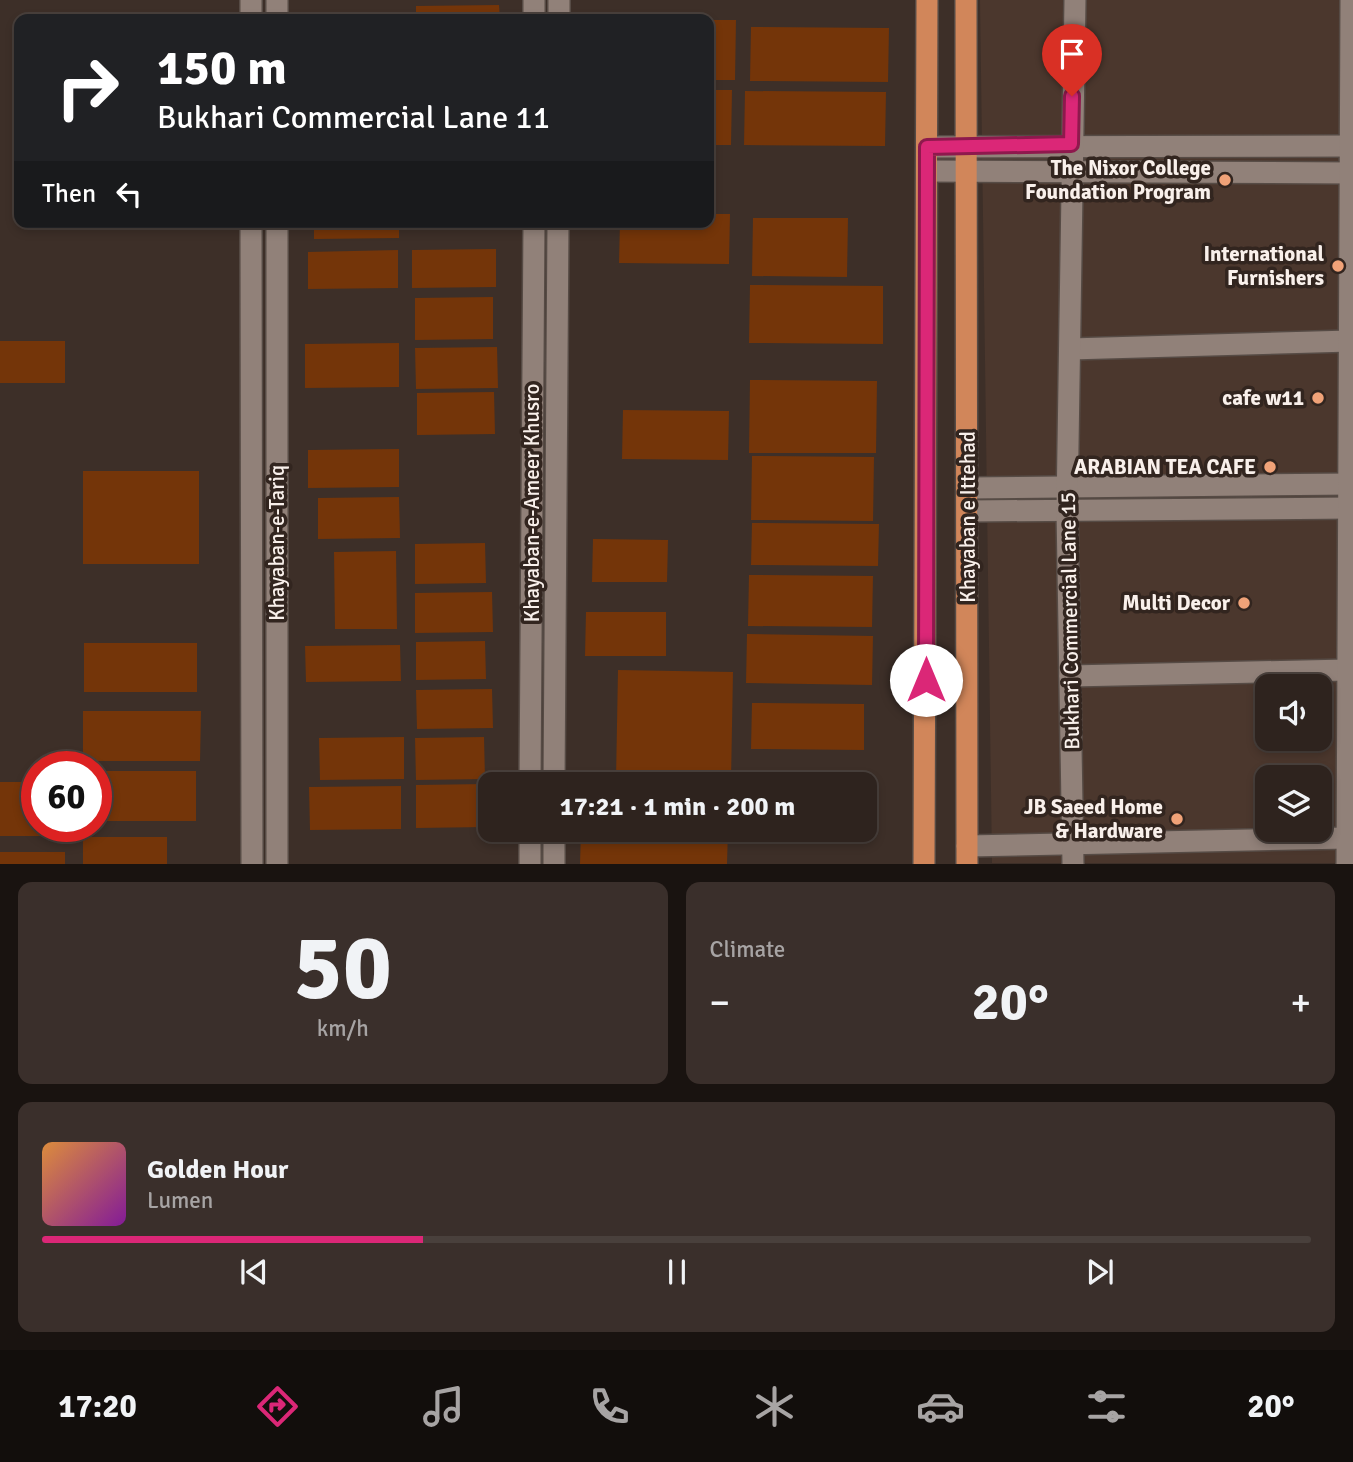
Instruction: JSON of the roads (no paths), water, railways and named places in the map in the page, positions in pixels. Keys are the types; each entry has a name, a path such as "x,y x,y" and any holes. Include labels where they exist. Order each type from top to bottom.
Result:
{"main road":[{"path":"924,863 928,0"},
{"name":"Khayaban e Ittehad","path":"966,0 969,488 967,855"}],"street":[{"name":"Bukhari Commercial Lane 15","path":"1073,854 1067,510 1070,172 1075,0"},
{"path":"1347,863 1347,670 1351,508 1351,0"},
{"path":"927,147 1071,144 1352,146"},
{"path":"927,171 1352,173"},
{"name":"Khayaban-e-Tariq","path":"251,228 252,863"},
{"name":"Khayaban-e-Tariq","path":"277,228 277,863"},
{"name":"Khayaban-e-Ameer Khusro","path":"530,772 534,228"},
{"name":"Khayaban-e-Ameer Khusro","path":"554,772 558,228"},
{"path":"1070,349 1350,341"},
{"path":"969,488 1351,484"},
{"path":"969,511 1351,508"},
{"path":"1070,676 1347,670"},
{"path":"252,679 257,686 265,688 273,684 277,672"},
{"path":"252,750 262,739 274,743 277,750"},
{"path":"967,855 1073,854 1347,838"},
{"path":"530,842 530,863"},
{"path":"554,842 554,863"}],"place":[{"name":"The Nixor College Foundation Program","path":"1225,180"},
{"name":"International Furnishers","path":"1338,266"},
{"name":"cafe w11","path":"1318,398"},
{"name":"ARABIAN TEA CAFE","path":"1270,467"},
{"name":"Multi Decor","path":"1244,603"},
{"name":"JB Saeed Home & Hardware","path":"1177,819"}]}
